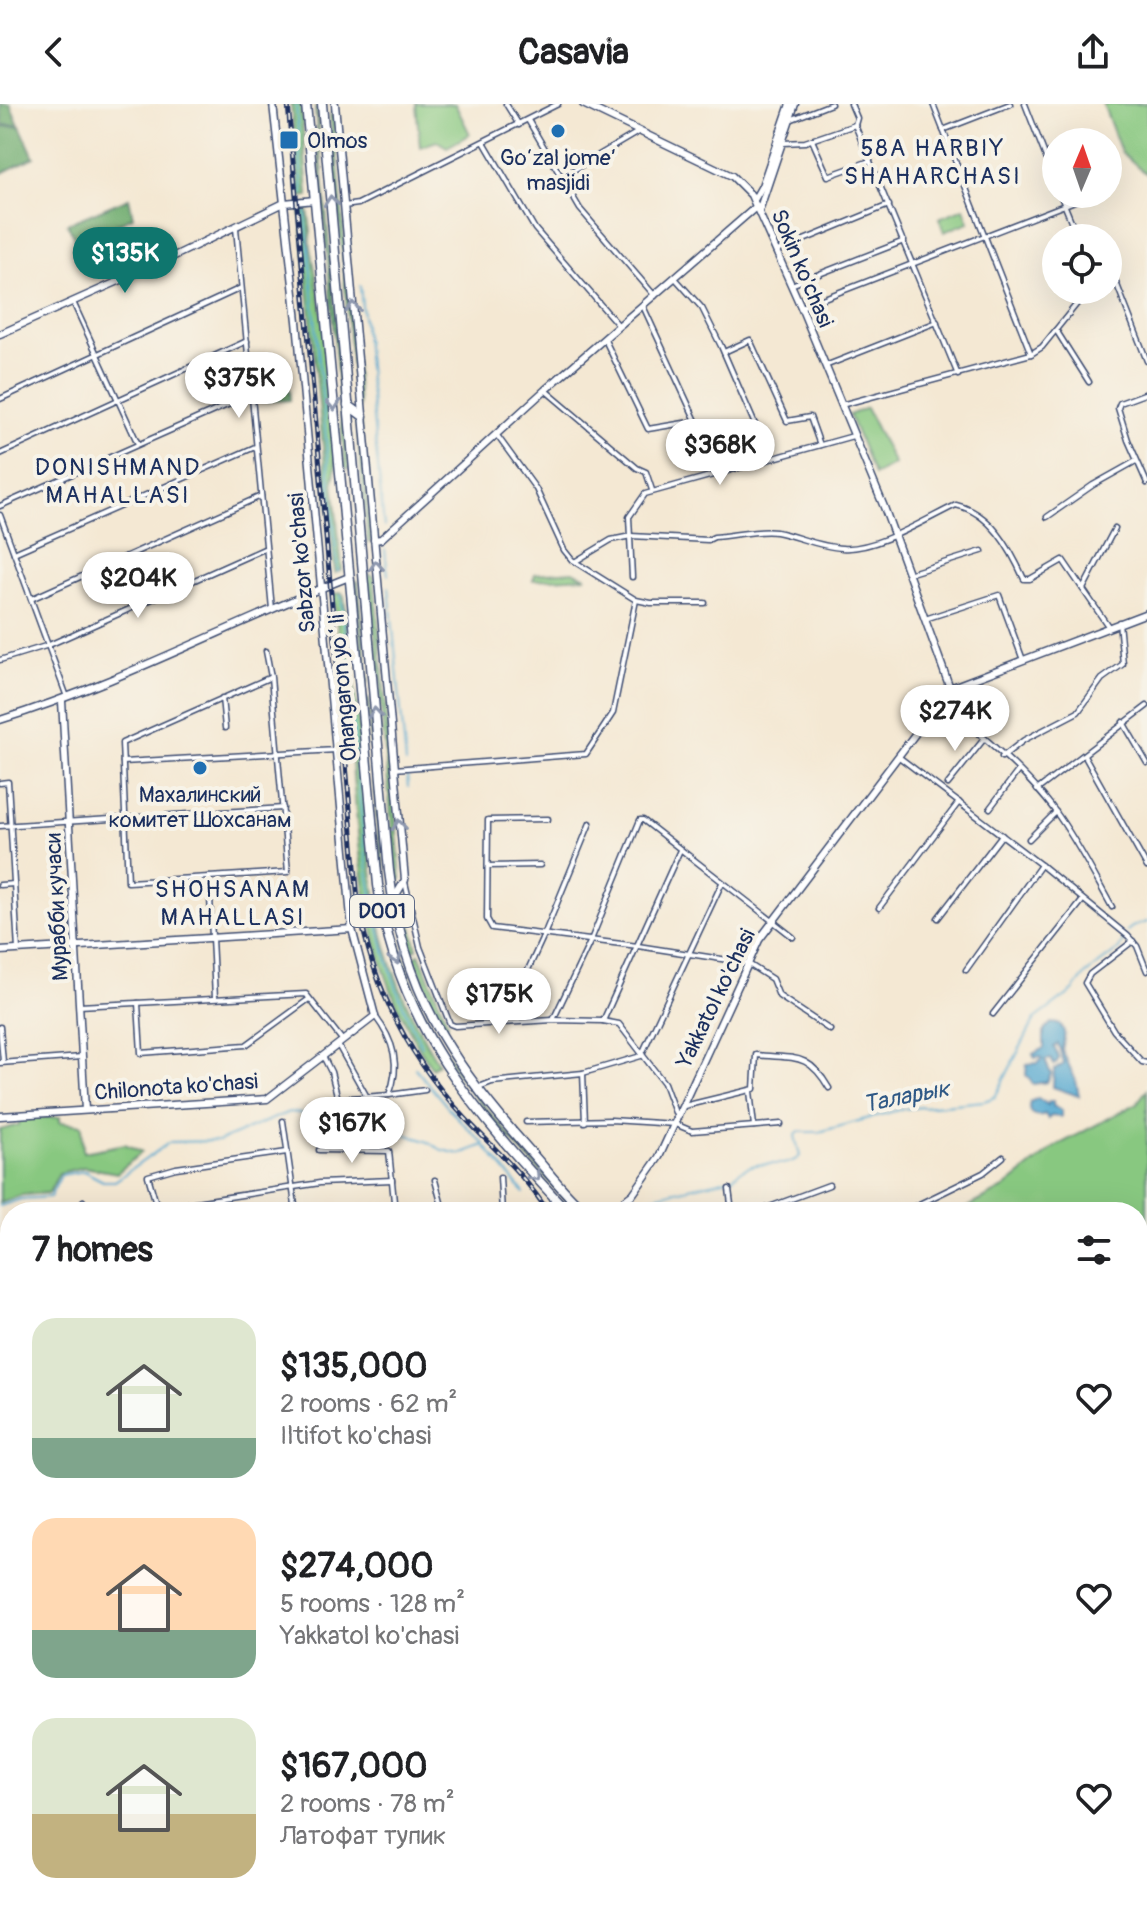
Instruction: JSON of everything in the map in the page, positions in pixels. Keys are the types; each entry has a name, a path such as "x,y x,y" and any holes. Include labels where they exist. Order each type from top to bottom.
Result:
{"highway":[{"name":"Ohangaron yoʻli","path":"306,104 379,893 405,987 430,1041 477,1110 559,1202"},
{"name":"Ohangaron yoʻli","path":"322,104 393,900 412,970 440,1034 476,1089 577,1202"},
{"path":"348,405 363,416"},
{"path":"341,475 354,474"},
{"path":"349,577 363,571"},
{"path":"360,690 373,689"}],"street":[{"name":"Sabzor ko'chasi","path":"273,104 322,588 352,929 375,1016"},
{"name":"Ohangaron yoʻli","path":"335,104 405,880"},
{"path":"506,104 519,125"},
{"path":"344,206 358,204 558,104"},
{"name":"Sokin ko'chasi","path":"583,104 732,176 757,206 894,534 950,688"},
{"path":"374,540 381,539 545,390 757,206 783,143 792,104"},
{"path":"757,206 792,104"},
{"path":"790,120 831,104"},
{"path":"851,104 857,118 855,125 958,375"},
{"path":"933,104 1031,354"},
{"path":"943,130 1010,104"},
{"path":"1025,104 1042,147"},
{"path":"528,120 580,209 655,296"},
{"path":"783,143 812,140 855,125"},
{"path":"560,178 638,132"},
{"path":"812,140 828,176 870,161"},
{"path":"484,142 535,229 619,327"},
{"path":"0,334 236,228 284,203 316,200"},
{"path":"777,251 889,205"},
{"path":"801,307 1058,208"},
{"path":"236,228 272,609"},
{"path":"791,285 904,241"},
{"path":"675,278 702,308 757,429"},
{"path":"0,399 242,287"},
{"path":"1122,297 1147,361"},
{"path":"73,302 138,444"},
{"path":"841,405 1031,354 1042,347 1077,304"},
{"path":"605,340 648,429 696,421 643,306"},
{"path":"825,366 937,322"},
{"path":"1056,330 1089,382"},
{"path":"724,352 750,340 787,421 810,417 820,445"},
{"path":"0,454 247,341"},
{"path":"545,390 637,468 646,472 652,490"},
{"path":"1147,393 1120,403 1118,408 1147,483"},
{"path":"0,506 251,395"},
{"path":"496,434 536,489 564,550 576,561 636,600 705,603"},
{"path":"632,577 629,517 645,494 853,436"},
{"path":"14,553 255,447"},
{"path":"1047,517 1093,485 1137,461"},
{"path":"31,599 261,496"},
{"path":"576,561 611,540 631,536 708,540 777,532 842,548 856,547 910,531 916,523 960,505 978,515 1007,543 1024,579 1030,579 1063,560 1108,626"},
{"path":"0,515 49,645 65,700"},
{"path":"1083,589 1115,528"},
{"path":"0,660 49,645 264,549"},
{"path":"908,574 982,551"},
{"path":"0,720 65,700 349,577"},
{"path":"925,619 999,595 1023,660"},
{"path":"394,769 586,754 613,713 636,600"},
{"path":"950,688 1147,613"},
{"path":"1002,757 1024,740 1078,712 1102,679 1123,664 1119,622"},
{"path":"266,651 271,677 288,872 128,882 123,742 271,677"},
{"name":"Yakkatol ko'chasi","path":"623,1202 644,1180 676,1122 759,940 950,688"},
{"path":"222,698 225,728"},
{"name":"Мурабби кучаси","path":"65,700 85,1110"},
{"path":"939,703 966,722 1056,812 1112,907"},
{"path":"1037,790 1147,706"},
{"path":"1123,722 1147,763"},
{"path":"948,784 984,739"},
{"path":"123,762 336,750"},
{"path":"1084,755 1147,867"},
{"path":"899,757 1128,936 1147,971"},
{"path":"990,808 1018,771"},
{"path":"0,783 8,782 18,950"},
{"path":"879,908 959,802"},
{"path":"0,826 283,808"},
{"path":"1029,839 1056,812"},
{"path":"548,819 488,820 487,919 492,928 747,963 772,979 779,996 830,1030"},
{"path":"553,1020 591,940 640,820 793,937"},
{"path":"504,1022 590,823"},
{"path":"938,918 1002,835"},
{"path":"603,1021 680,850"},
{"path":"488,866 540,865"},
{"path":"966,970 1041,865"},
{"path":"209,877 215,998"},
{"path":"393,900 405,880"},
{"path":"405,880 420,947 450,1024 553,1020 619,1024 664,1083 676,1122"},
{"path":"476,1089 492,1082 583,1073 641,1056 722,883"},
{"path":"0,885 14,884"},
{"path":"993,1014 1083,900"},
{"path":"0,951 352,929"},
{"path":"1133,941 1090,974 1085,983 1114,1031 1142,1062 1147,1063"},
{"path":"79,1006 304,993 340,1043 367,1097"},
{"path":"138,1003 141,1053 246,1045 310,999"},
{"path":"375,1016 386,1031 396,1060 396,1073 389,1095"},
{"name":"Chilonota ko'chasi","path":"0,1116 267,1099 375,1016"},
{"path":"440,1034 450,1024"},
{"path":"0,1027 2,1062 82,1057"},
{"path":"684,1106 755,1088 756,1055 808,1061 829,1088"},
{"path":"323,1056 338,1099 425,1090"},
{"path":"583,1073 585,1122"},
{"path":"750,1091 754,1126"},
{"path":"283,1121 295,1202"},
{"path":"526,1122 676,1122 692,1131 781,1124"},
{"path":"319,1150 389,1151 394,1202"},
{"path":"157,1202 147,1176 176,1168 287,1152"},
{"path":"924,1202 983,1173 1003,1157"},
{"path":"500,1177 501,1202"},
{"path":"209,1202 293,1187 392,1180"},
{"path":"435,1180 440,1202"},
{"path":"783,1202 829,1185"},
{"path":"729,1189 731,1202"},
{"path":"552,1195 554,1202"}],"green space":[{"path":"0,104 10,104 19,125 3,125"},
{"path":"291,104 301,104 308,196 300,197"},
{"path":"416,104 455,104 470,134 447,147 437,141 420,147"},
{"path":"1103,104 1147,104 1147,174 1122,153 1122,128 1112,128"},
{"path":"317,109 349,469 345,469"},
{"path":"330,114 334,118 359,406 355,403"},
{"path":"20,126 34,157 0,174 0,127"},
{"path":"129,198 133,217 76,240 67,224"},
{"path":"307,204 321,304 336,466 333,481 342,570 335,573 300,205"},
{"path":"964,208 969,222 944,232 939,218"},
{"path":"289,389 290,400 258,402 257,392"},
{"path":"866,408 894,464 874,475 849,415"},
{"path":"356,418 360,420 371,542 368,543"},
{"path":"573,571 586,577 533,580 535,574"},
{"path":"368,574 374,576 401,879 397,884 381,688"},
{"path":"358,581 368,682 365,682"},
{"path":"342,593 380,921 399,984 438,1063 432,1068 409,1030 392,993 370,916 358,836 333,594"},
{"path":"367,699 379,827 392,911 416,993 434,1032 465,1080 501,1126 570,1202 479,1103 450,1063 426,1021 408,978 395,933 379,841"},
{"path":"403,888 417,949 412,950 399,899"},
{"path":"419,954 448,1023 443,1026 414,957"},
{"path":"1147,1090 1147,1202 978,1202 1004,1188 1056,1146 1136,1104"},
{"path":"60,1117 60,1122 82,1125 83,1152 125,1144 142,1152 117,1173 84,1167 59,1173 49,1193 22,1195 0,1202 0,1130 19,1125 19,1118"}],"water":[{"path":"1051,1023 1059,1024 1063,1030 1062,1050 1079,1096 1053,1087 1054,1070 1064,1064 1058,1044 1054,1047 1059,1058 1056,1064 1051,1059 1045,1060 1051,1074 1047,1082 1033,1084 1026,1075 1027,1064 1038,1063 1042,1059 1035,1058 1033,1054 1044,1048 1044,1031"},
{"path":"1038,1098 1048,1105 1049,1101 1053,1101 1053,1106 1062,1110 1061,1117 1051,1116 1048,1119 1045,1114 1032,1114 1030,1102"}],"waterway":[{"path":"296,104 303,194"},
{"path":"305,205 338,572"},
{"path":"360,286 384,527"},
{"path":"385,550 388,575"},
{"path":"389,587 406,763"},
{"path":"341,595 367,867 392,976 422,1046"},
{"path":"407,775 408,787"},
{"name":"Таларык","path":"1127,931 1147,922"},
{"name":"Таларык","path":"638,1202 732,1178 751,1166 793,1161 800,1156 795,1136 799,1132 819,1132 902,1109 984,1101 995,1097 1035,1019 1073,991 1086,974 1119,949 1125,937"},
{"path":"415,1068 484,1144"},
{"name":"Таларык","path":"12,1202 50,1197 61,1175 84,1171 103,1181 115,1181 170,1142 219,1141 289,1112 316,1116 330,1133 350,1139 388,1140 405,1134 460,1154 484,1145 524,1193"}],"railway":[{"path":"288,104 358,901 364,932 372,962 395,1019 426,1071 541,1202"}],"place":[{"name":"Go‘zal jome’ masjidi","path":"558,131"},
{"name":"Olmos","path":"289,140"},
{"name":"Махалинский комитет Шохcанам","path":"200,768"}],"district":[{"name":"58A HARBIY SHAHARCHASI","path":"933,162"},
{"name":"DONISHMAND MAHALLASI","path":"118,481"},
{"name":"SHOHSANAM MAHALLASI","path":"233,903"}]}
